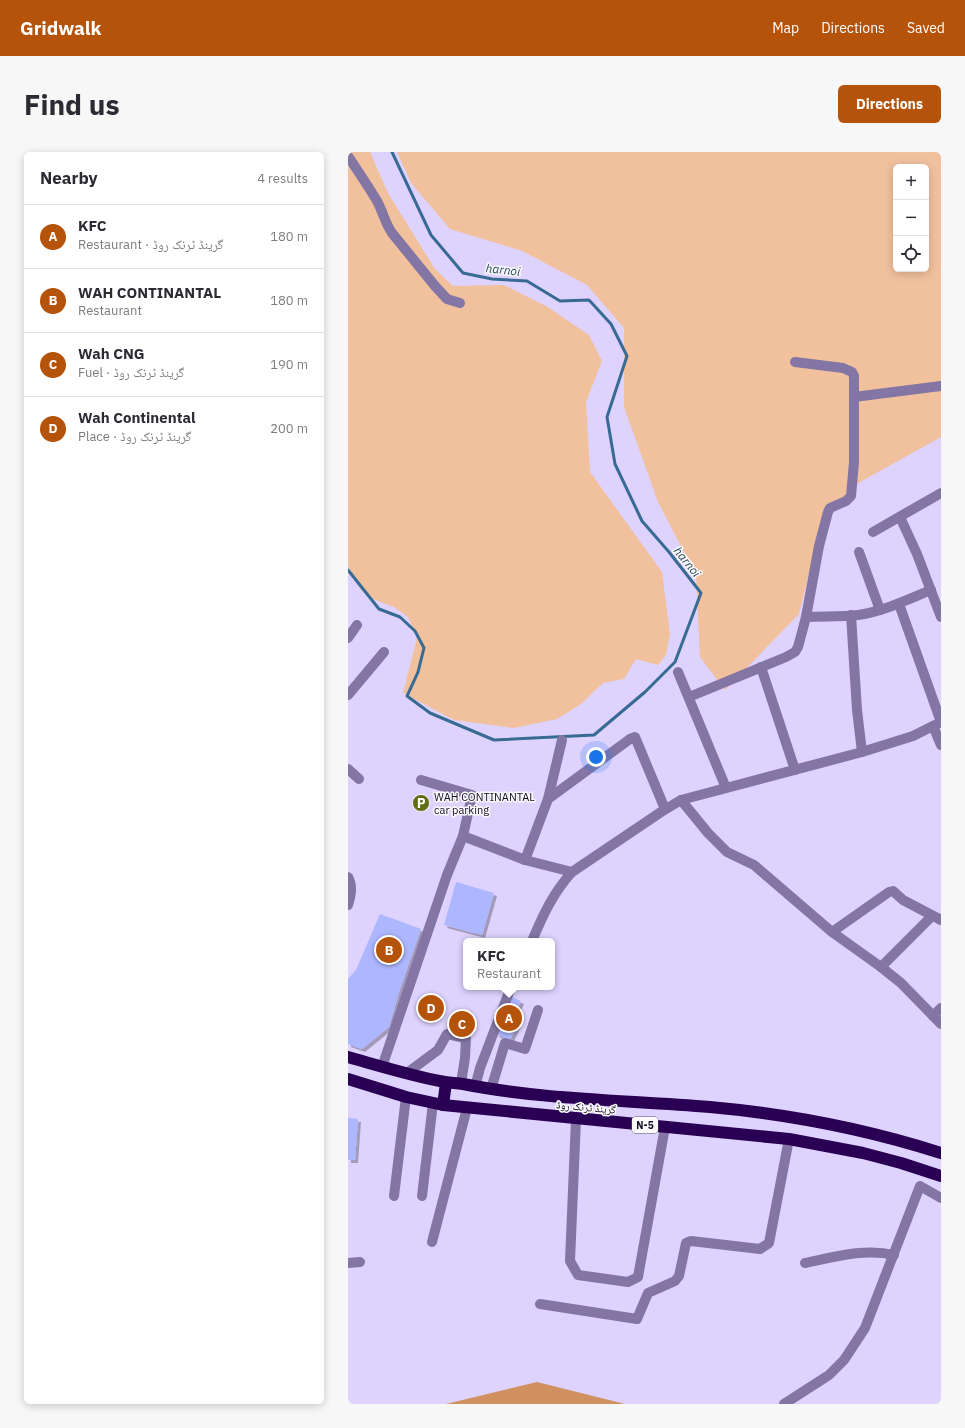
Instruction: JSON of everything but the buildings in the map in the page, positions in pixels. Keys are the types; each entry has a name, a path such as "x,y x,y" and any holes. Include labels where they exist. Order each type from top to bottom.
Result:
{"highway":[{"name":"گرینڈ ٹرنک روڈ","path":"348,1057 446,1083 461,1083 490,1089 626,1102 711,1107 800,1119 861,1131 941,1153"},
{"name":"گرینڈ ٹرنک روڈ","path":"348,1079 406,1097 438,1104 467,1108 789,1139 864,1153 941,1176"},
{"path":"438,1104 446,1083"}],"street":[{"path":"348,156 373,194 386,223 392,232 439,291 447,299 460,303"},
{"path":"689,697 795,652 798,647 806,617 819,546 828,512 830,508 846,501 851,496 854,462 854,376 852,372 843,368 795,362"},
{"path":"854,397 941,386"},
{"path":"873,532 941,493"},
{"path":"900,516 917,554 941,617"},
{"path":"859,552 880,610"},
{"path":"806,617 857,615 899,604 931,590"},
{"path":"899,604 938,724 941,745"},
{"path":"851,615 857,710 862,752"},
{"path":"348,638 357,625"},
{"path":"348,695 384,652"},
{"path":"761,667 795,770"},
{"path":"678,672 726,788"},
{"path":"533,938 549,903 560,885 572,872 665,809 682,800 862,752 913,736 938,724"},
{"path":"548,799 630,739 635,737 665,809"},
{"path":"525,860 548,799 562,740"},
{"path":"348,769 359,779"},
{"path":"382,1067 447,876 463,836 472,795 421,780"},
{"path":"682,800 708,833 727,852 754,865 832,932 881,967 901,984 941,1024"},
{"path":"463,836 525,860 572,872"},
{"path":"348,877 351,882 351,891 348,905"},
{"path":"832,932 889,892 893,891 903,900 937,918 881,967"},
{"path":"475,1086 482,1060 510,990"},
{"path":"933,1016 941,1008"},
{"path":"490,1089 505,1043 525,1048 538,1010"},
{"path":"407,1073 438,1050 447,1034 466,1038 465,1058 461,1083"},
{"path":"394,1196 406,1097"},
{"path":"422,1196 438,1104"},
{"path":"432,1242 467,1108"},
{"path":"576,1119 570,1261 578,1274 628,1282 638,1277 665,1127"},
{"path":"540,1304 637,1319 648,1293 675,1281 680,1276 686,1243 691,1241 760,1249 769,1243 789,1139"},
{"path":"784,1404 829,1375 844,1360 865,1328 920,1186 941,1198"},
{"path":"805,1263 835,1256 864,1252 880,1251 894,1255"},
{"path":"348,1263 360,1262"}],"shaded area":[{"path":"348,152 370,152 388,193 435,269 453,286 504,285 546,306 589,335 602,361 586,402 590,472 662,572 670,634 666,655 658,665 636,659 624,679 603,683 581,704 557,719 514,728 454,720 403,693 417,638 408,617 394,607 373,599 361,590 348,566"},
{"path":"397,152 941,152 941,437 853,486 819,533 799,614 725,690 700,657 696,575 658,502 624,407 624,328 587,285 522,251 450,229 411,183"},
{"path":"537,1382 625,1404 446,1404"}],"waterway":[{"name":"harnoi","path":"348,570 379,609 400,617 415,631 424,648 418,672 407,696 430,713 494,740 594,735 645,692 675,662 701,593 669,552 642,521 615,464 607,417 627,356 611,324 589,300 560,301 527,281 492,279 463,273 431,235 392,152"}],"place":[{"name":"WAH CONTINANTAL car parking","path":"421,803"},
{"name":"WAH CONTINANTAL","path":"389,950"},
{"name":"Wah Continental","path":"431,1008"},
{"name":"KFC","path":"509,1018"},
{"name":"Wah CNG","path":"462,1024"}]}
